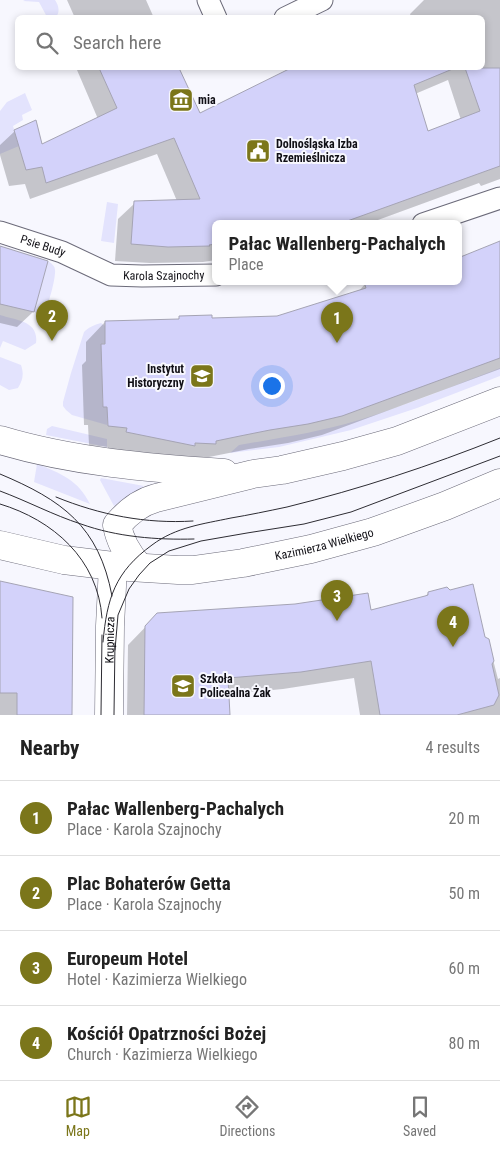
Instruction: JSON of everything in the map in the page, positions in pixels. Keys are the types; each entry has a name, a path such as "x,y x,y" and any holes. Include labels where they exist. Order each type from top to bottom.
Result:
{"main road":[{"path":"126,567 130,557 119,535 117,525 123,517 143,502 253,474 282,470 339,457 398,440 500,402"},
{"path":"0,440 62,455 129,466 253,474"},
{"name":"Kazimierza Wielkiego","path":"0,545 64,560 126,567 193,570 244,563 310,549 385,528 500,484"},
{"name":"Krupnicza","path":"109,715 110,626 126,567"}],"street":[{"path":"208,0 215,15"},
{"path":"291,15 322,0"},
{"path":"435,220 500,198"},
{"name":"Psie Budy","path":"0,232 62,252 84,263"},
{"name":"Karola Szajnochy","path":"84,263 112,275 212,275"}],"shaded area":[{"path":"55,0 59,9 58,13 57,15 46,15 39,2 23,1"},
{"path":"25,93 32,110 22,115 23,120 13,126 19,146 0,154 0,111 7,102"},
{"path":"107,202 118,204 114,243 101,241"},
{"path":"48,261 55,269 53,284 45,310 38,314 34,312"},
{"path":"0,315 19,320 30,326 34,330 36,343 25,350 3,341 0,348"},
{"path":"101,323 105,326 105,343 101,344 103,358 101,359 101,368 103,369 103,406 107,406 109,415 107,415 107,425 72,415 63,406 84,332 92,326"},
{"path":"0,357 21,365 22,377 18,388 9,390 0,385"},
{"path":"500,368 500,376 417,408 351,430 279,447 230,453 239,445 314,431 359,420"},
{"path":"52,426 107,439 107,447 46,435 47,429"},
{"path":"37,464 75,483 90,504 34,482"},
{"path":"101,478 144,486 114,506 100,480"}],"building":[{"path":"500,68 500,166 350,220 212,220 212,245 210,246 168,247 131,244 134,201 200,199 174,138 46,183 42,167 26,170 14,130 36,120 42,144 117,108 100,70 180,70 200,113 287,70 450,70 414,85 428,131 480,111 466,70"},
{"path":"500,241 500,358 342,416 216,441 216,444 195,443 195,446 126,432 127,428 108,426 107,407 103,407 101,344 105,344 105,321 179,319 179,316 212,315 212,318 277,316 366,288 365,285 462,285 462,256"},
{"path":"0,246 48,261 34,312 0,304"},
{"path":"0,581 73,597 72,715 17,715 17,693 0,693"},
{"path":"473,584 485,637 489,639 494,661 492,664 499,695 494,705 457,715 380,715 371,661 301,672 228,678 230,715 144,715 145,626 157,613 295,604 368,593 371,610 425,596 428,595 428,592 447,587 450,590"}],"tram line":[{"path":"103,642 107,612 115,587 121,576 139,555 161,539 180,530 200,524 287,507 368,485 500,438"},
{"path":"115,650 118,615 129,589 150,563 169,551 201,541 304,524 351,512 500,456"},
{"path":"0,474 42,494 59,506 87,533 98,551 112,596"},
{"path":"0,491 71,520 109,532 151,538 194,539"},
{"path":"56,497 89,509 123,517 175,522 193,521"},
{"path":"0,504 38,520 69,545 82,560 92,578 99,597 102,618"},
{"path":"101,715 102,635"},
{"path":"114,715 115,643"}],"place":[{"name":"mia","path":"181,100"},
{"name":"Dolnośląska Izba Rzemieślnicza","path":"258,151"},
{"name":"Plac Bohaterów Getta","path":"52,341"},
{"name":"Pałac Wallenberg-Pachalych","path":"337,343"},
{"name":"Instytut Historyczny","path":"202,376"},
{"name":"Europeum Hotel","path":"337,621"},
{"name":"Kościół Opatrzności Bożej","path":"453,647"},
{"name":"Szkoła Policealna Żak","path":"183,686"}]}
